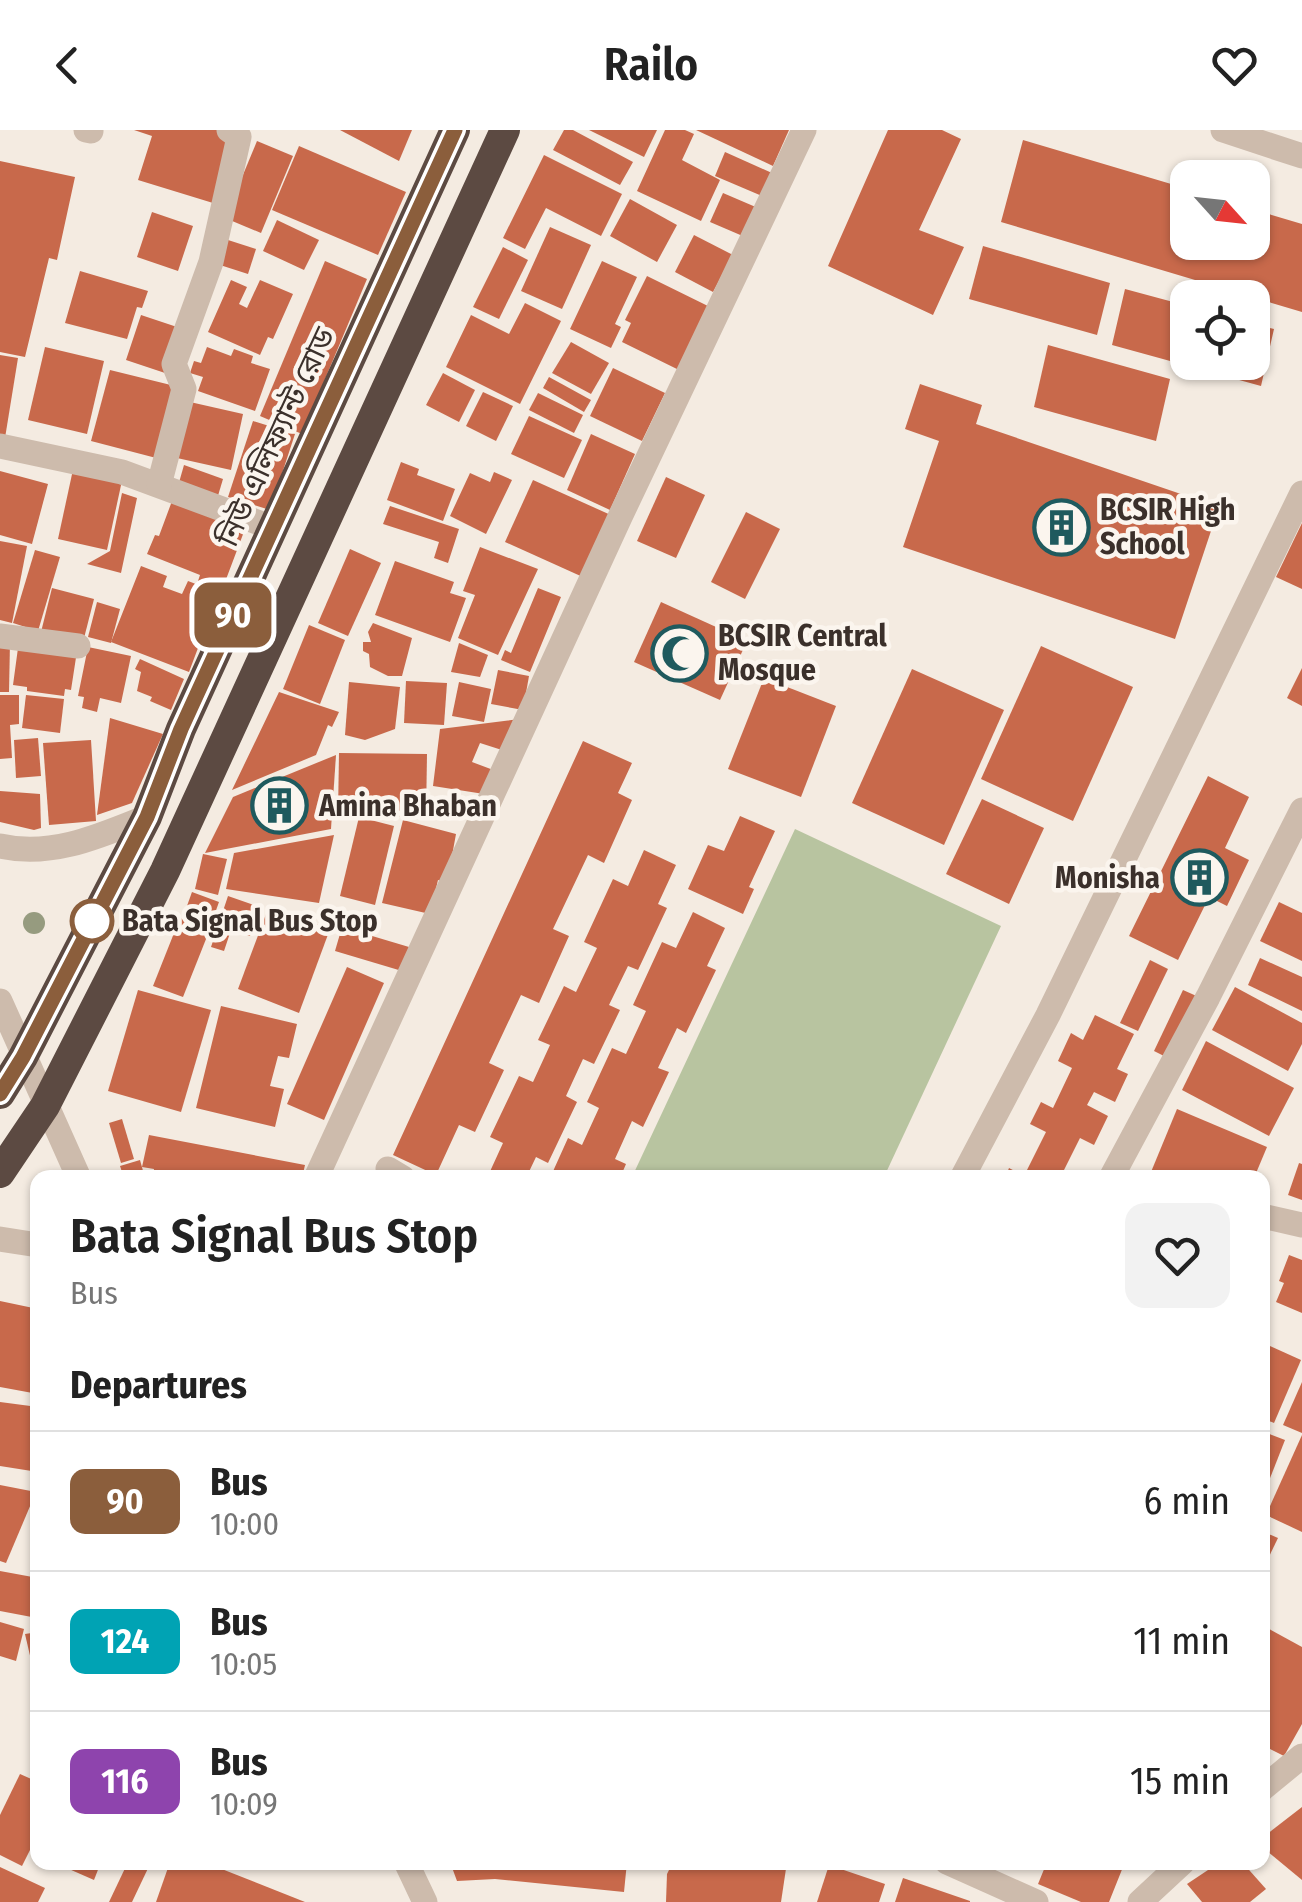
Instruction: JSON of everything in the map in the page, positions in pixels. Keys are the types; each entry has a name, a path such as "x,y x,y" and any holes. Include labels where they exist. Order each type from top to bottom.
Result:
{"highway":[{"name":"নিউ এলিফ্যান্ট রোড","path":"0,1094 147,817 181,729 455,130"},
{"path":"0,1173 45,1106 164,871 505,130"}],"street":[{"path":"159,486 184,389 174,364 212,262 238,137 228,130"},
{"path":"320,1170 611,536 804,130"},
{"path":"1223,130 1302,156"},
{"path":"0,446 122,472 273,528"},
{"path":"966,1170 1048,1015 1302,494"},
{"path":"0,636 78,646"},
{"path":"1114,1170 1208,997 1302,810"},
{"path":"0,846 36,851 72,844 147,817"},
{"path":"0,1001 75,1170"},
{"path":"1270,1218 1302,1225"},
{"path":"0,1239 30,1244"},
{"path":"1270,1782 1302,1756"},
{"path":"410,1870 425,1902"},
{"path":"965,1870 1036,1902"},
{"path":"1140,1902 1174,1870"}],"green space":[{"path":"795,829 1001,926 887,1170 635,1170"}],"building":[{"path":"134,130 218,130 234,135 213,203 138,180 152,136"},
{"path":"340,130 412,130 399,161"},
{"path":"564,130 573,130 633,162 620,185 553,150"},
{"path":"589,130 657,130 644,157"},
{"path":"665,130 694,134 682,160 720,180 701,221 637,191"},
{"path":"696,130 789,130 773,166"},
{"path":"888,130 942,130 961,139 919,230 964,247 933,315 828,266"},
{"path":"1023,140 1170,184 1170,260 1270,260 1270,214 1302,224 1302,312 1270,302 1270,280 1195,280 1001,222"},
{"path":"257,141 293,156 261,233 225,218"},
{"path":"299,146 406,192 378,255 272,210"},
{"path":"725,152 772,173 762,196 715,176"},
{"path":"544,155 622,194 601,236 546,208 525,249 503,238"},
{"path":"0,161 75,177 57,260 49,258 25,357 0,352"},
{"path":"723,193 758,208 745,237 710,222"},
{"path":"630,199 677,225 657,262 610,236"},
{"path":"152,212 193,226 178,271 137,257"},
{"path":"277,220 319,240 304,270 263,251"},
{"path":"550,227 591,245 562,309 521,291"},
{"path":"694,235 733,255 713,292 675,272"},
{"path":"228,240 256,249 248,274 220,265"},
{"path":"983,246 1110,283 1097,335 969,299"},
{"path":"503,247 528,260 499,319 473,307"},
{"path":"325,261 367,279 302,434 260,416"},
{"path":"602,261 637,277 615,324 621,327 611,348 570,329"},
{"path":"80,271 148,291 142,308 137,307 127,339 65,323"},
{"path":"647,276 712,308 681,371 622,342 631,323 625,320"},
{"path":"231,280 247,287 239,304 247,308 260,280 293,294 273,339 268,337 260,355 208,332"},
{"path":"1125,289 1170,301 1170,361 1112,345"},
{"path":"525,303 561,321 520,404 446,367 471,315 509,334"},
{"path":"141,315 183,329 168,374 126,360"},
{"path":"571,342 609,363 591,394 552,373"},
{"path":"1048,345 1170,379 1156,441 1034,407"},
{"path":"45,347 104,361 87,434 28,420"},
{"path":"207,347 231,356 234,349 253,356 251,363 270,369 255,411 198,391 203,377 190,373 194,361 201,363"},
{"path":"0,355 18,358 5,438 0,437"},
{"path":"613,368 665,393 642,441 590,416"},
{"path":"110,370 179,387 160,459 91,441"},
{"path":"443,373 475,390 459,422 426,405"},
{"path":"549,377 591,400 584,412 543,388"},
{"path":"1239,380 1262,380 1261,386"},
{"name":"BCSIR High School","path":"920,384 982,405 976,424 1219,507 1175,639 903,547 939,441 905,429"},
{"path":"483,392 513,406 496,441 466,426"},
{"path":"538,393 583,415 574,433 529,410"},
{"path":"190,402 243,414 231,470 177,458"},
{"path":"529,416 582,440 564,478 511,454"},
{"path":"253,421 295,434 270,510 228,497"},
{"path":"591,434 635,454 610,510 567,490"},
{"path":"401,462 419,469 417,475 455,489 443,521 387,500"},
{"path":"74,465 123,476 107,550 58,539"},
{"path":"184,465 223,479 217,499 178,486"},
{"path":"0,471 48,484 32,544 0,535"},
{"path":"494,472 512,480 486,534 450,516 470,473 490,482"},
{"path":"666,477 705,495 676,558 637,541"},
{"path":"533,480 613,516 585,578 505,542"},
{"path":"122,493 137,498 121,573 87,564 110,551"},
{"path":"172,501 245,529 222,590 198,581 200,575 147,554 155,535 159,536"},
{"path":"390,506 459,529 448,563 434,558 439,542 383,524"},
{"path":"746,512 780,529 745,599 711,582"},
{"path":"1302,523 1302,589 1276,577"},
{"path":"0,541 27,546 12,623 0,620"},
{"path":"480,547 538,569 498,655 458,638 475,595 463,591"},
{"path":"350,549 381,563 348,636 318,623"},
{"path":"35,550 60,557 38,631 13,623"},
{"path":"395,561 454,582 450,593 466,598 450,642 375,615"},
{"path":"141,566 167,576 163,587 182,594 188,581 222,594 213,619 205,616 189,672 111,642"},
{"path":"52,588 94,599 82,646 40,636"},
{"path":"538,588 561,597 530,672 501,660 505,650 511,653"},
{"path":"97,602 120,609 111,643 88,637"},
{"path":"661,602 747,641 720,700 634,662"},
{"path":"373,623 412,638 402,676 388,676 370,667 363,642 371,642 368,632"},
{"path":"309,625 345,640 320,704 283,689"},
{"path":"0,642 10,642 9,692 0,692"},
{"path":"459,643 488,655 480,677 451,672"},
{"path":"1041,646 1133,687 1073,821 981,779"},
{"path":"88,647 131,656 121,703 100,698 97,712 82,708 84,697 78,696"},
{"path":"18,648 77,651 71,690 65,689 64,696 13,685"},
{"path":"140,659 184,679 171,710 137,691 141,672 135,669"},
{"path":"1302,668 1302,706 1287,698"},
{"path":"912,669 1004,710 944,845 852,803"},
{"path":"498,670 529,676 523,710 491,704"},
{"path":"764,678 836,706 801,797 728,769"},
{"path":"406,681 447,683 444,725 404,723"},
{"path":"349,682 400,687 395,729 365,740 345,735"},
{"path":"459,682 491,689 484,722 452,716"},
{"path":"279,692 339,712 332,727 328,725 316,755 232,790"},
{"path":"0,695 19,695 19,724 10,725 12,758 0,759"},
{"path":"26,695 64,699 60,733 22,728"},
{"path":"110,718 163,734 132,803 97,815"},
{"path":"519,719 505,751 480,743 472,762 496,771 484,794 433,786 440,729"},
{"path":"38,738 41,776 16,778 14,740"},
{"path":"91,740 96,821 49,825 43,743"},
{"path":"583,741 632,763 618,793 632,800 604,863 588,855 553,929 569,936 539,1003 521,995 489,1063 504,1070 475,1132 459,1125 438,1170 425,1170 393,1155"},
{"path":"339,753 427,754 426,817 338,815"},
{"name":"Amina Bhaban","path":"336,755 331,829 205,853 233,797"},
{"name":"Monisha","path":"1208,776 1249,797 1225,848 1249,860 1227,906 1209,897 1178,960 1129,936"},
{"path":"0,791 40,794 41,828 0,822"},
{"path":"982,799 1044,828 1009,904 946,874"},
{"path":"740,816 775,831 749,887 754,889 743,914 688,889 708,845 724,851"},
{"path":"359,817 394,826 375,905 340,896"},
{"path":"403,820 456,834 447,883 438,880 430,914 382,903"},
{"path":"334,835 319,903 226,889 234,853"},
{"path":"644,850 676,865 658,904 667,908 638,970 628,966 609,1005 620,1010 594,1064 583,1059 566,1096 577,1102 548,1163 536,1157 530,1170 491,1170 503,1143 490,1137 519,1076 533,1082 550,1045 538,1040 564,986 576,992 597,948 584,942 613,879 628,886"},
{"path":"203,854 227,859 218,895 195,889"},
{"path":"192,892 219,902 210,927 183,917"},
{"path":"228,896 260,907 250,936 231,930 224,951 211,947"},
{"path":"1279,902 1302,913 1302,961 1260,941"},
{"path":"269,906 330,929 299,1013 238,989"},
{"path":"693,912 725,928 707,966 716,970 686,1033 677,1028 658,1068 669,1072 643,1127 632,1121 615,1159 626,1164 623,1170 554,1170 568,1138 582,1145 599,1108 587,1102 612,1048 626,1054 646,1011 633,1005 662,942 676,948"},
{"path":"180,918 210,929 183,997 153,986"},
{"path":"342,927 409,947 402,971 335,951"},
{"path":"1260,958 1302,977 1302,1011 1248,985"},
{"path":"1150,960 1168,969 1138,1031 1120,1023"},
{"path":"347,967 384,983 324,1120 287,1104"},
{"path":"1235,987 1302,1023 1302,1044 1288,1071 1212,1030"},
{"path":"138,990 211,1010 181,1112 108,1091"},
{"path":"1183,990 1201,998 1172,1060 1154,1051"},
{"path":"221,1006 297,1024 289,1058 278,1056 270,1086 284,1089 275,1127 196,1108"},
{"path":"1095,1015 1134,1034 1117,1069 1128,1074 1115,1102 1094,1092 1087,1105 1108,1116 1094,1145 1080,1138 1064,1170 1027,1170 1046,1132 1030,1124 1041,1102 1053,1108 1072,1068 1058,1061 1071,1033 1083,1040"},
{"path":"1206,1041 1294,1088 1269,1136 1182,1090"},
{"path":"1177,1109 1267,1147 1257,1170 1152,1170"},
{"path":"122,1119 134,1159 121,1163 109,1123"},
{"path":"149,1135 305,1165 304,1170 142,1167"},
{"path":"140,1160 143,1170 121,1170 120,1166"},
{"path":"1299,1163 1302,1164 1302,1200 1288,1195"},
{"path":"1289,1255 1302,1260 1302,1313 1276,1302"},
{"path":"0,1301 30,1307 30,1393 0,1387"},
{"path":"1270,1346 1301,1360 1274,1423 1270,1421"},
{"path":"1302,1382 1302,1433 1283,1425"},
{"path":"0,1402 30,1406 30,1471 0,1466"},
{"path":"1270,1434 1285,1440 1270,1478"},
{"path":"1302,1435 1302,1532 1270,1517 1270,1506"},
{"path":"0,1485 30,1491 30,1506 6,1563 0,1561"},
{"path":"1270,1534 1278,1538 1270,1554"},
{"path":"0,1571 30,1577 30,1617 0,1611"},
{"path":"0,1622 24,1629 16,1661 0,1656"},
{"path":"1270,1629 1302,1647 1302,1724 1284,1756 1270,1749"},
{"path":"20,1774 30,1778 30,1850 22,1866 0,1855 0,1815"},
{"path":"1302,1807 1302,1880 1270,1854 1270,1832"},
{"path":"0,1867 45,1888 38,1902 0,1902"},
{"path":"71,1870 98,1870 94,1880"},
{"path":"124,1870 147,1870 132,1902 109,1902"},
{"path":"167,1870 224,1870 305,1902 156,1902"},
{"path":"453,1870 626,1870 624,1892 495,1879 457,1881"},
{"path":"669,1870 786,1870 781,1902 666,1902"},
{"path":"827,1870 844,1870 885,1884 879,1902 817,1902"},
{"path":"1044,1870 1122,1870 1109,1902 1081,1902 1038,1884"},
{"path":"1208,1870 1249,1870 1266,1889 1250,1902 1202,1902 1187,1884"},
{"path":"903,1878 970,1901 970,1902 895,1902"}],"bus line":[{"name":"90","path":"0,1094 147,817 181,729 455,130"}],"place":[{"name":"BCSIR High School","path":"1061,527"},
{"name":"BCSIR Central Mosque","path":"679,653"},
{"name":"Amina Bhaban","path":"280,806"},
{"name":"Monisha","path":"1199,878"},
{"name":"Bata Signal Bus Stop","path":"92,921"}]}
